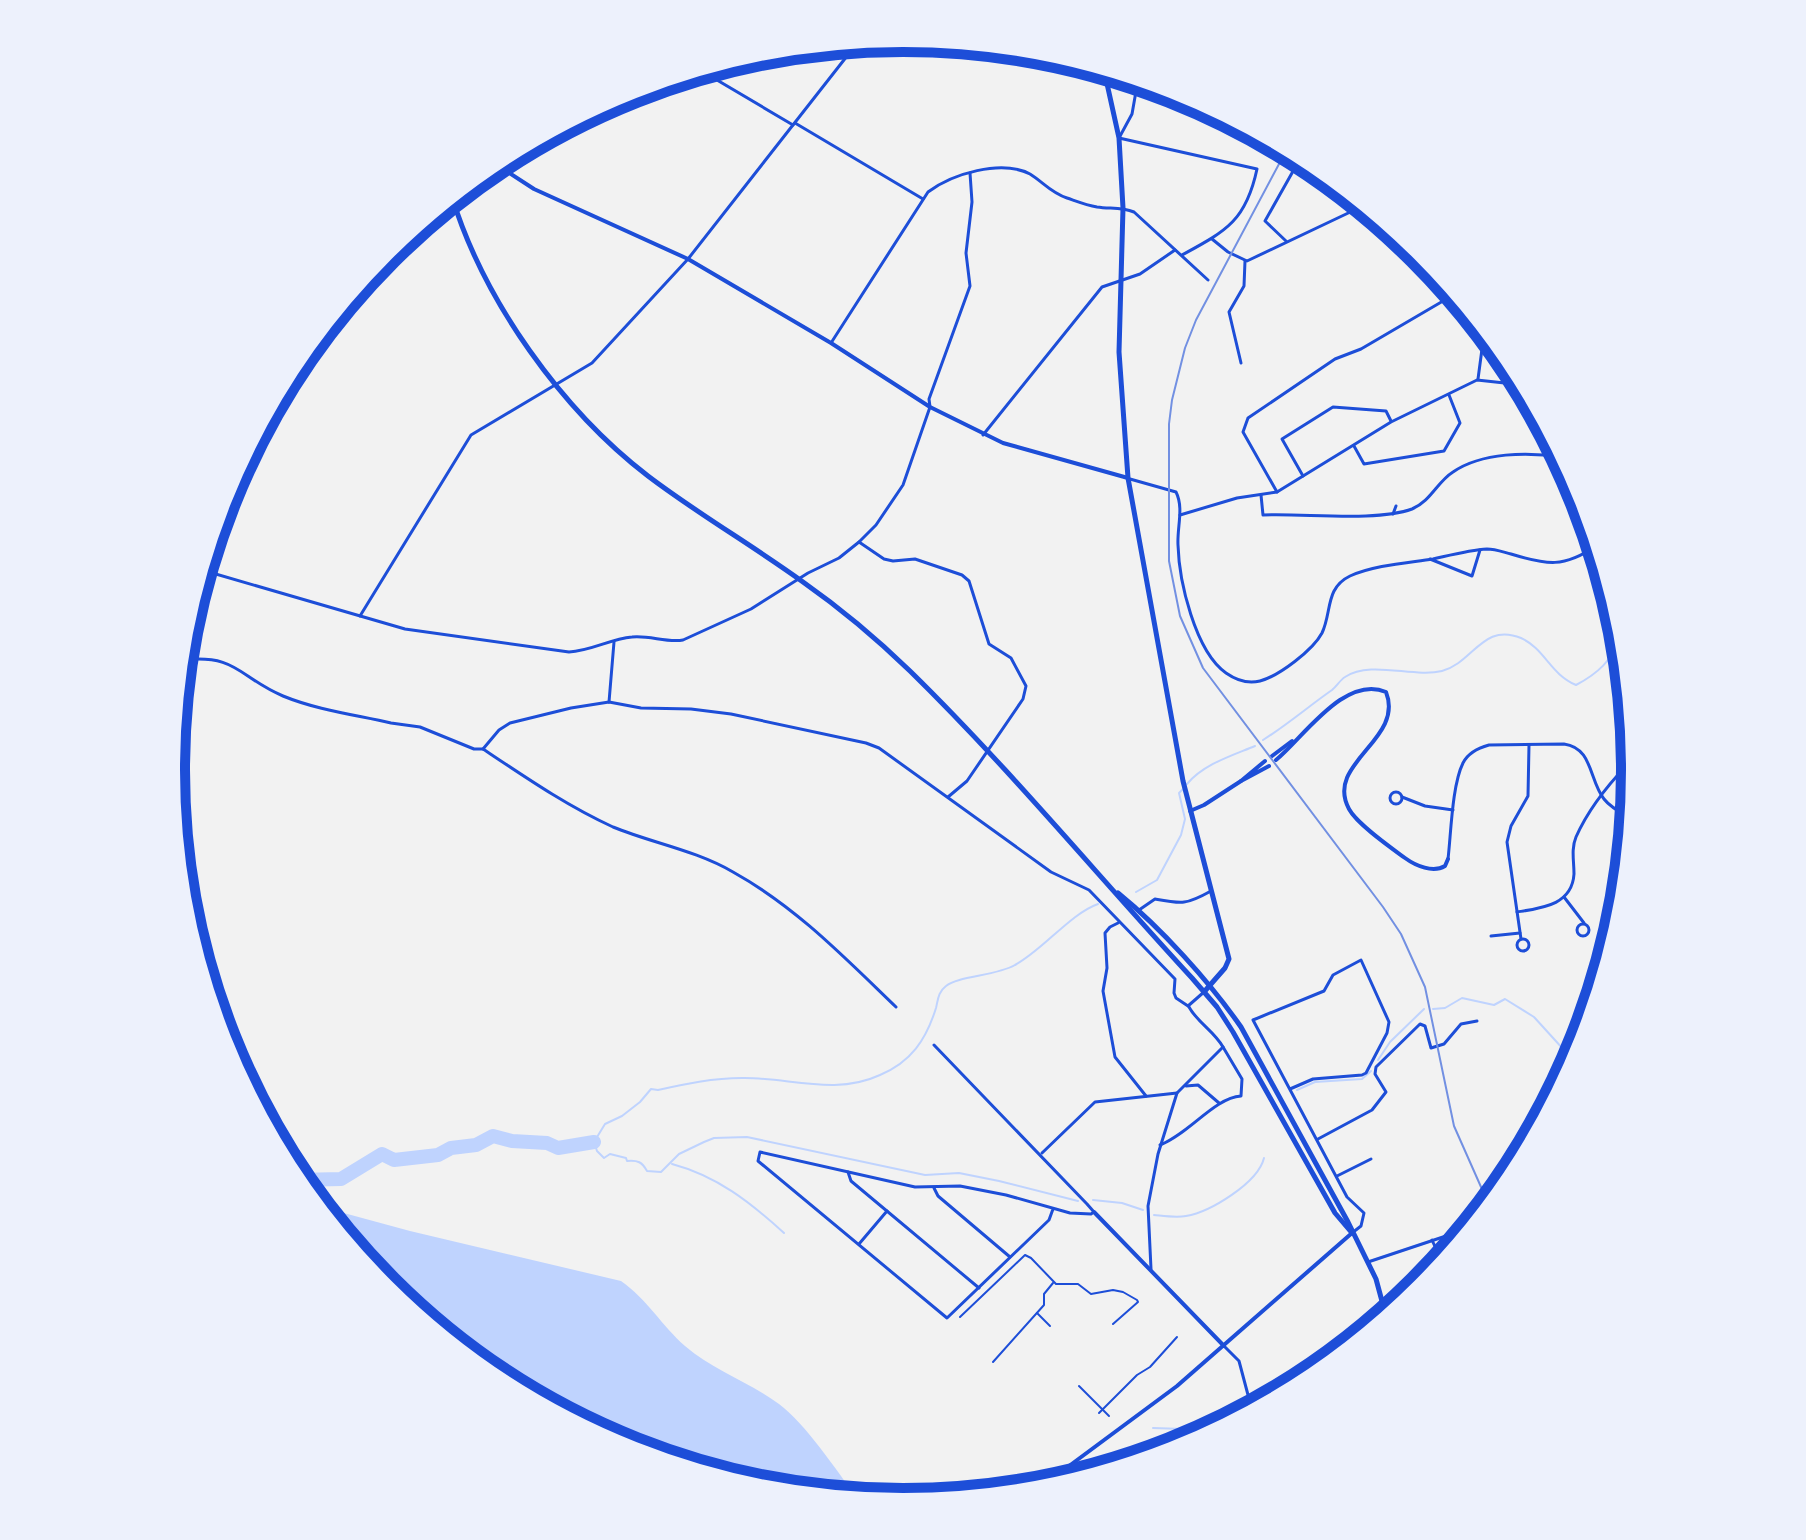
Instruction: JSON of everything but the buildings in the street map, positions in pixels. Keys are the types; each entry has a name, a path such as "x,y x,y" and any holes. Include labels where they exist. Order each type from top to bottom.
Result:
{"main road":[{"path":"1107,81 1119,138 1123,208 1119,352 1128,478 1183,781 1229,959 1207,989"},
{"path":"456,208 477,260 526,344 611,444 647,474 799,579 910,671 1207,989"},
{"path":"1105,882 1139,910 1207,989 1335,1213 1352,1233 1376,1279 1383,1304"}],"street":[{"path":"360,616 471,435 592,363 688,259 848,55"},
{"path":"713,77 923,199"},
{"path":"1136,91 1132,114 1119,138 1257,169 1244,211 1212,239 1182,255"},
{"path":"1286,241 1265,221 1295,168"},
{"path":"831,343 923,199 939,184 970,173 1003,169 1021,171 1061,196 1091,206 1123,208 1134,212 1208,280"},
{"path":"507,171 534,189 688,259 831,343 930,407 983,435 1176,492 1181,505 1178,548 1185,595 1215,662 1240,680 1259,681 1269,677 1307,652 1321,634 1332,593 1339,583 1359,573 1491,548 1540,563 1557,563 1587,552"},
{"path":"212,573 405,629 546,650 583,651 636,636 683,640 751,609 839,558 859,542 876,525 903,485 930,407 929,399 970,286 966,253 972,202 970,173"},
{"path":"1245,261 1353,211"},
{"path":"1212,239 1245,261"},
{"path":"983,435 1102,287 1140,274 1175,249"},
{"path":"1241,363 1229,312 1244,286 1245,261"},
{"path":"1277,492 1243,432 1248,418 1335,359 1361,349 1445,300"},
{"path":"1477,380 1482,349 1484,349"},
{"path":"1180,515 1237,498 1277,492 1391,422 1477,380 1508,383"},
{"path":"1354,446 1364,464 1444,451 1460,423 1449,395"},
{"path":"1303,476 1282,439 1333,407 1386,411 1391,422"},
{"path":"1261,495 1263,515 1393,514 1428,500 1451,473 1462,467 1518,452 1549,455"},
{"path":"1393,514 1396,506"},
{"path":"859,542 884,559 915,559 962,575 969,581 989,644 1011,658 1026,686 1023,699 967,781 948,797"},
{"path":"1430,559 1472,576 1480,550"},
{"path":"609,702 614,642"},
{"path":"194,660 219,660 235,666 282,696 391,723 407,724 474,749 483,749 565,803 616,828 729,869 780,901 812,926 896,1007"},
{"path":"1274,758 1344,698 1368,690 1386,692 1388,707 1381,731 1347,775 1345,789 1349,810 1415,864 1435,870 1445,866 1448,859 1460,772 1470,754 1489,745 1564,744 1576,747 1586,757 1607,804 1619,811"},
{"path":"483,749 499,730 510,723 609,702 641,708 731,714 812,733 854,739 879,748 1051,872 1089,890 1175,979 1176,998 1216,1034 1242,1079 1241,1096 1229,1097 1219,1103 1186,1132 1160,1145"},
{"path":"1521,939 1507,842 1511,826 1528,796 1529,745"},
{"path":"1190,811 1267,764"},
{"path":"1517,912 1552,905 1564,897 1572,882 1575,839 1601,795 1621,772"},
{"path":"1402,797 1425,806 1453,810"},
{"path":"1139,910 1155,899 1181,904 1192,902 1211,891"},
{"path":"1564,897 1584,924"},
{"path":"1120,922 1105,933 1107,968 1103,991 1115,1057 1146,1096"},
{"path":"1491,936 1520,933"},
{"path":"1065,1469 1177,1386 1361,1226 1364,1213 1351,1204 1253,1020 1324,991 1333,975 1361,960 1389,1022 1372,1064 1362,1075 1313,1079 1290,1089"},
{"path":"1188,1006 1207,989"},
{"path":"1318,1139 1357,1120 1380,1102 1386,1092 1375,1074 1376,1067 1420,1024 1425,1026 1431,1048 1444,1044 1461,1024 1477,1021"},
{"path":"934,1045 1239,1361 1249,1399"},
{"path":"1151,1269 1148,1206 1160,1145 1177,1093 1223,1047"},
{"path":"1372,1064 1376,1067"},
{"path":"1183,1086 1198,1085 1219,1103"},
{"path":"1040,1154 1095,1102 1177,1093"},
{"path":"1053,1209 1049,1220 947,1318 757,1157 760,1152 915,1187 960,1186 1053,1209 1084,1215 1094,1212"},
{"path":"1337,1176 1371,1159"},
{"path":"848,1172 851,1181 979,1288"},
{"path":"934,1188 938,1196 1010,1257"},
{"path":"859,1244 887,1211"},
{"path":"1368,1262 1450,1234"},
{"path":"1432,1240 1437,1250"},
{"path":"960,1317 1025,1255 1054,1283 1078,1284 1091,1294 1113,1290 1131,1295 1138,1302 1113,1324"},
{"path":"993,1362 1044,1305 1044,1294 1054,1283"},
{"path":"1036,1312 1050,1326"},
{"path":"1099,1413 1137,1375 1150,1367 1177,1337"},
{"path":"1079,1386 1109,1416"}],"water":[{"path":"336,1211 621,1281 685,1346 789,1412 848,1485 809,1482 717,1464 628,1433 585,1414 544,1392 466,1340 395,1278"}],"waterway":[{"path":"1263,740 1355,672 1379,669 1442,671 1453,667 1487,639 1497,635 1508,634 1529,643 1560,675 1576,685 1603,666 1611,655"},
{"path":"1187,784 1210,766 1255,746"},
{"path":"1136,892 1157,880 1181,835 1185,819 1179,793 1183,789"},
{"path":"1078,1201 959,1173 925,1175 747,1137 714,1138 704,1142 679,1154 661,1172 647,1171 639,1162 610,1154 604,1158 594,1142 605,1124 622,1116 651,1089 742,1078 846,1084 891,1070 909,1057 922,1040 940,993 946,986 1015,965 1077,916 1098,904"},
{"path":"1433,1009 1445,1008 1462,998 1494,1005 1505,999 1534,1017 1564,1050"},
{"path":"1378,1060 1390,1042 1424,1009"},
{"path":"1297,1090 1315,1082 1362,1079 1371,1071"},
{"path":"314,1180 341,1179 382,1154 394,1160 438,1155 451,1148 476,1145 493,1136 512,1141 547,1143 558,1148 594,1142"},
{"path":"1154,1215 1186,1216 1207,1209 1243,1186 1260,1168 1264,1158"},
{"path":"672,1164 704,1175 732,1191 784,1233"},
{"path":"1093,1200 1122,1203 1143,1210"},
{"path":"1153,1428 1187,1429"}],"railway":[{"path":"1281,160 1196,320 1185,348 1169,424 1169,561 1180,616 1203,668 1401,934 1425,987 1454,1126 1483,1192"},
{"path":"274,1116 320,1189"}]}
